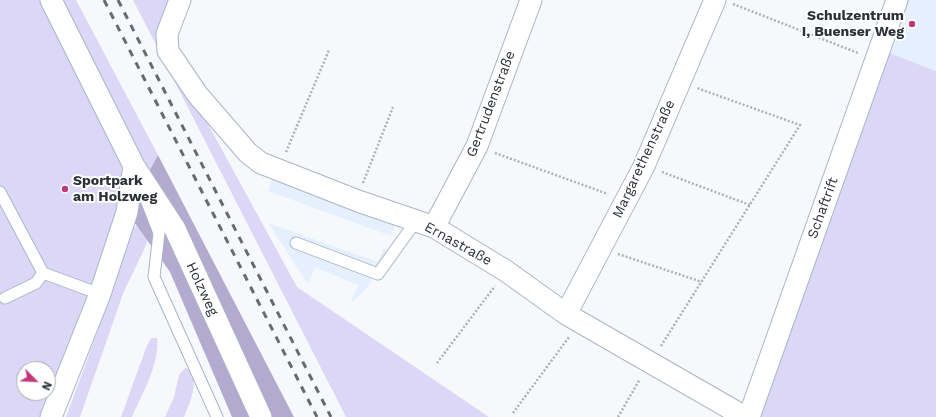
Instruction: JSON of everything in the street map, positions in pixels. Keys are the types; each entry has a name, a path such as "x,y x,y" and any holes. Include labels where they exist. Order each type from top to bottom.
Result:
{"street":[{"name":"Holzweg","path":"51,0 134,166 175,229 261,417"},
{"name":"Ernastraße","path":"180,0 168,34 168,51 197,94 248,153 262,163 358,201 425,224 506,271 573,318 745,417"},
{"name":"Gertrudenstraße","path":"425,224 477,146 531,0"},
{"name":"Schaftrift","path":"749,417 897,0"},
{"name":"Margarethenstraße","path":"573,318 601,248 644,166 680,82 722,1"},
{"path":"51,417 100,294 127,212 134,166"}],"lane":[{"path":"134,166 159,233 154,277 217,417"},
{"path":"0,192 43,273 100,294"},
{"path":"296,243 378,274 425,224"},
{"path":"5,298 36,283 43,273"}],"path":[{"path":"722,1 876,60"},
{"path":"279,169 329,50"},
{"path":"618,417 650,363 800,125 680,82"},
{"path":"358,201 360,191 393,107"},
{"path":"477,146 626,200"},
{"path":"644,166 750,204"},
{"path":"601,248 702,282"},
{"path":"437,363 506,271"},
{"path":"513,413 573,318"}],"shaded area":[{"name":"Sportpark am Holzweg","path":"0,0 76,0 158,155 127,212 51,417 0,417"},
{"path":"133,0 180,0 168,51 297,287 489,417 346,417"},
{"name":"Schulzentrum I, Buenser Weg","path":"897,0 936,0 936,71 879,49"},
{"path":"879,49 936,71 936,417 749,417"},
{"path":"158,155 294,417 232,417 170,272 127,212"},
{"path":"272,179 395,224 391,236 268,191"},
{"path":"141,223 149,236 124,291 80,417 66,417 111,295 129,231"},
{"path":"268,223 378,262 384,248 387,249 368,287 351,303 358,285 315,267 308,284"},
{"path":"151,338 157,338 157,348 156,358 149,379 132,417 121,417 146,348"},
{"path":"185,368 190,369 193,375 194,387 184,417 165,417 174,397 179,375"}],"railway":[{"path":"104,0 317,417"},
{"path":"118,0 331,417"}],"place":[{"name":"Schulzentrum I, Buenser Weg","path":"912,24"},
{"name":"Sportpark am Holzweg","path":"65,189"}]}
